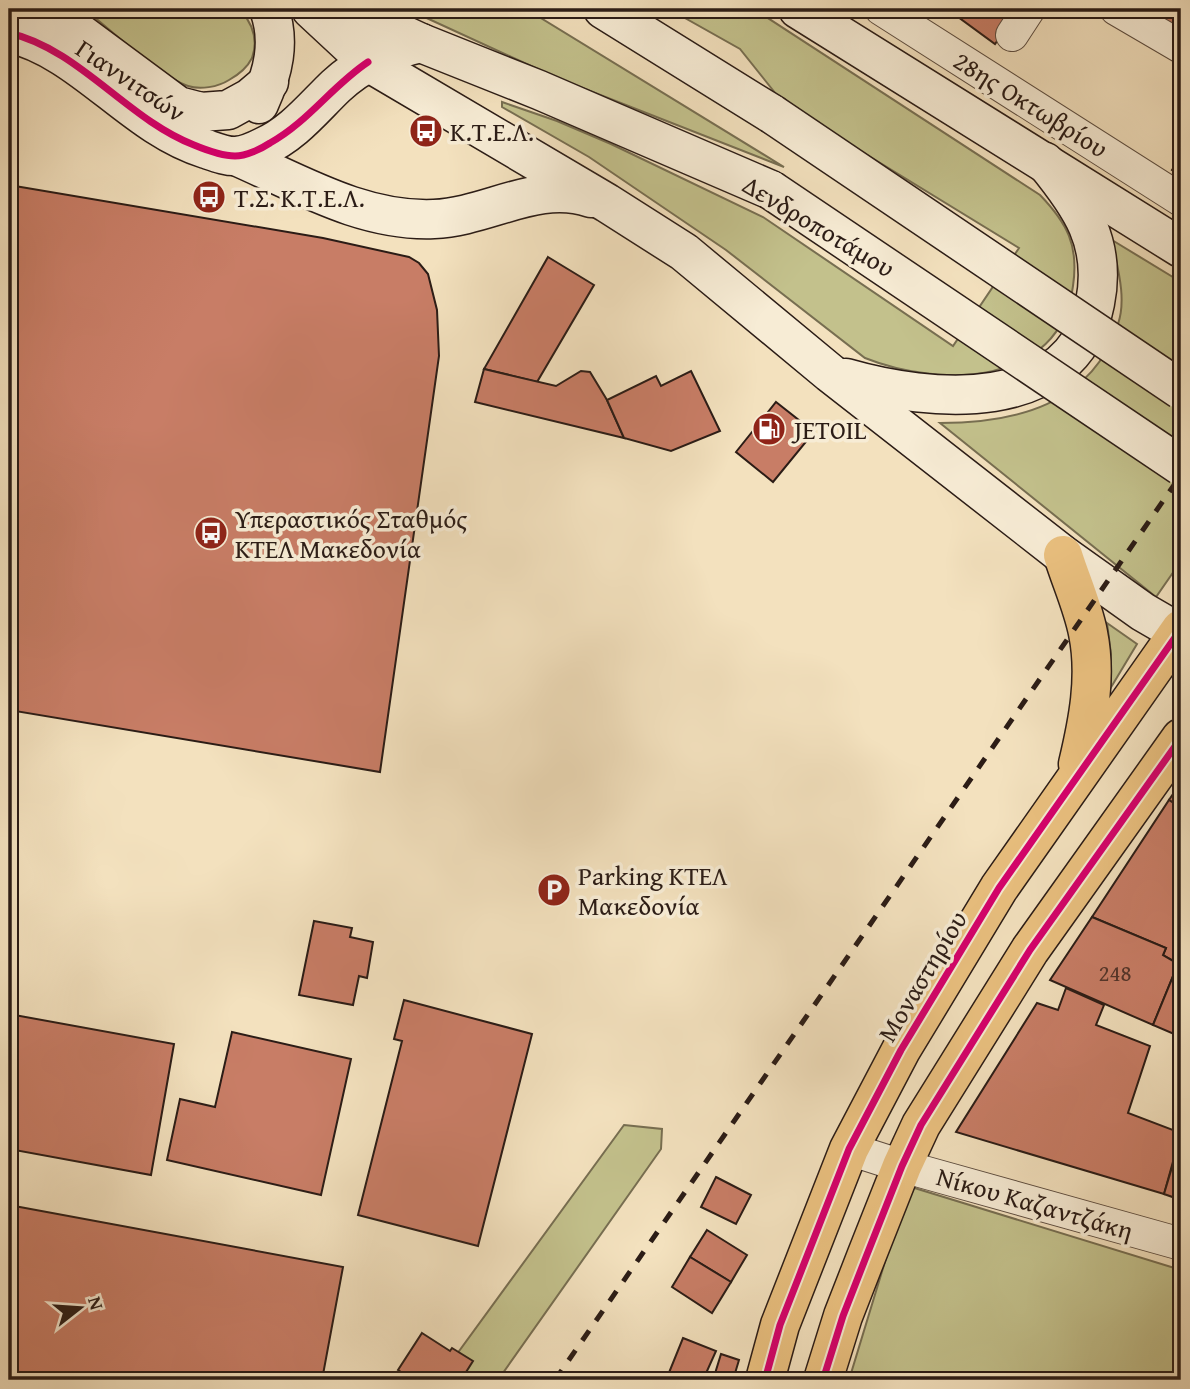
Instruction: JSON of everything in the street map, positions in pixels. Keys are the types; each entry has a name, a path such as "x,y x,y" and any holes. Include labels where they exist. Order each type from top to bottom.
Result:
{"main road":[{"name":"Γιαννιτσών","path":"36,9 66,23 178,106 201,112 228,110 250,98 269,82"},
{"path":"236,156 269,82 276,40 269,9"},
{"path":"311,9 368,62 607,203 684,252 830,373 1063,555 1143,612 1180,632"},
{"name":"Δενδροποτάμου","path":"348,9 421,43 539,90 771,190 1181,466"},
{"path":"603,9 772,114 1181,390"},
{"path":"798,9 1181,248"},
{"name":"Γιαννιτσών","path":"9,33 34,41 57,54 167,133 202,148 236,156 351,208 397,218 451,218 555,192 578,194 607,203"},
{"path":"236,156 261,148 277,139 306,117 338,84 368,62 394,49 421,43"},
{"path":"830,373 897,390 984,394 1031,382 1066,360 1079,344 1094,311 1098,283 1097,257 1085,216 1045,162"},
{"path":"1063,555 1084,617 1091,656 1088,713 1074,779"},
{"name":"Μοναστηρίου","path":"765,1380 780,1325 849,1149 901,1050 999,888 1180,632"},
{"path":"823,1380 843,1316 921,1125 1030,950 1181,738"}],"street":[{"name":"28ης Οκτωβρίου","path":"881,9 1181,200"},
{"path":"1012,35 1029,9"},
{"path":"1115,9 1181,47"},
{"name":"Νίκου Καζαντζάκη","path":"849,1149 1181,1244"}],"shaded area":[{"path":"84,9 240,9 253,32 254,51 248,65 225,82 203,88 188,86 164,73"},
{"path":"407,9 526,9 784,167 557,78"},
{"path":"669,9 754,9 1040,195 1064,225 1074,258 1073,286 1063,319 1046,344 1021,361 992,371 960,375 927,374 895,368 865,358 726,250 589,157 502,107 502,102 557,121 763,217 953,346 1019,248 784,104 740,49"},
{"path":"1112,240 1181,282 1181,561 1156,597 940,423 996,419 1022,413 1047,404 1070,391 1090,374 1106,352 1121,314 1120,282"},
{"path":"1107,623 1137,644 1110,689 1111,654"},
{"path":"624,1125 662,1129 661,1149 498,1380 438,1380"},
{"path":"908,1186 1181,1270 1181,1380 849,1380"}],"building":[{"path":"958,9 1020,9 995,44 954,14"},
{"path":"1145,9 1181,9 1181,29"},
{"path":"1181,157 1181,176 1172,170"},
{"name":"Υπεραστικός Σταθμός ΚΤΕΛ Μακεδονία","path":"9,185 323,238 409,257 419,263 428,274 437,310 439,356 380,772 9,710"},
{"path":"548,257 594,285 537,382 484,369"},
{"path":"484,369 556,386 581,371 590,372 607,400 624,438 475,402"},
{"path":"691,371 720,431 671,451 624,438 607,400 656,376 661,386"},
{"path":"776,402 814,432 773,482 736,452"},
{"path":"1181,782 1181,808 1169,800"},
{"path":"1169,800 1181,808 1181,965 1163,955 1166,948 1092,917"},
{"path":"1092,917 1166,948 1163,955 1178,964 1153,1025 1050,980"},
{"path":"314,921 352,928 350,937 373,942 367,978 359,976 353,1005 299,995"},
{"path":"1178,964 1181,965 1181,1037 1153,1025"},
{"path":"1066,988 1104,1005 1096,1025 1150,1046 1128,1113 1181,1133 1164,1194 956,1132 1037,1003 1058,1010"},
{"path":"404,1000 532,1034 478,1246 358,1215 402,1041 394,1039"},
{"path":"9,1014 174,1044 151,1175 9,1149"},
{"path":"232,1032 351,1059 321,1195 167,1160 180,1099 215,1107"},
{"path":"1181,1137 1181,1200 1164,1194"},
{"path":"716,1177 751,1195 736,1224 701,1207"},
{"path":"9,1205 343,1267 322,1380 9,1380"},
{"path":"707,1230 747,1255 731,1282 690,1257"},
{"path":"690,1257 731,1282 712,1313 672,1287"},
{"path":"422,1333 450,1351 452,1348 473,1361 461,1380 414,1380 398,1370"},
{"path":"683,1338 716,1351 703,1380 666,1380"},
{"path":"721,1354 739,1360 733,1380 713,1380"}],"railway":[{"path":"555,1380 1181,475"}],"cycle path":[{"path":"9,33 34,41 58,54 170,133 204,149 230,156 253,152 284,134 368,62"},
{"path":"765,1380 780,1325 849,1149 901,1050 999,888 1181,629"},
{"path":"823,1380 843,1316 921,1125 1030,950 1181,738"}],"place":[{"name":"Κ.Τ.Ε.Λ.","path":"426,131"},
{"name":"Τ.Σ. Κ.Τ.Ε.Λ.","path":"209,197"},
{"name":"JETOIL","path":"769,429"},
{"name":"Υπεραστικός Σταθμός ΚΤΕΛ Μακεδονία","path":"211,533"},
{"name":"Parking ΚΤΕΛ Μακεδονία","path":"554,890"}]}
